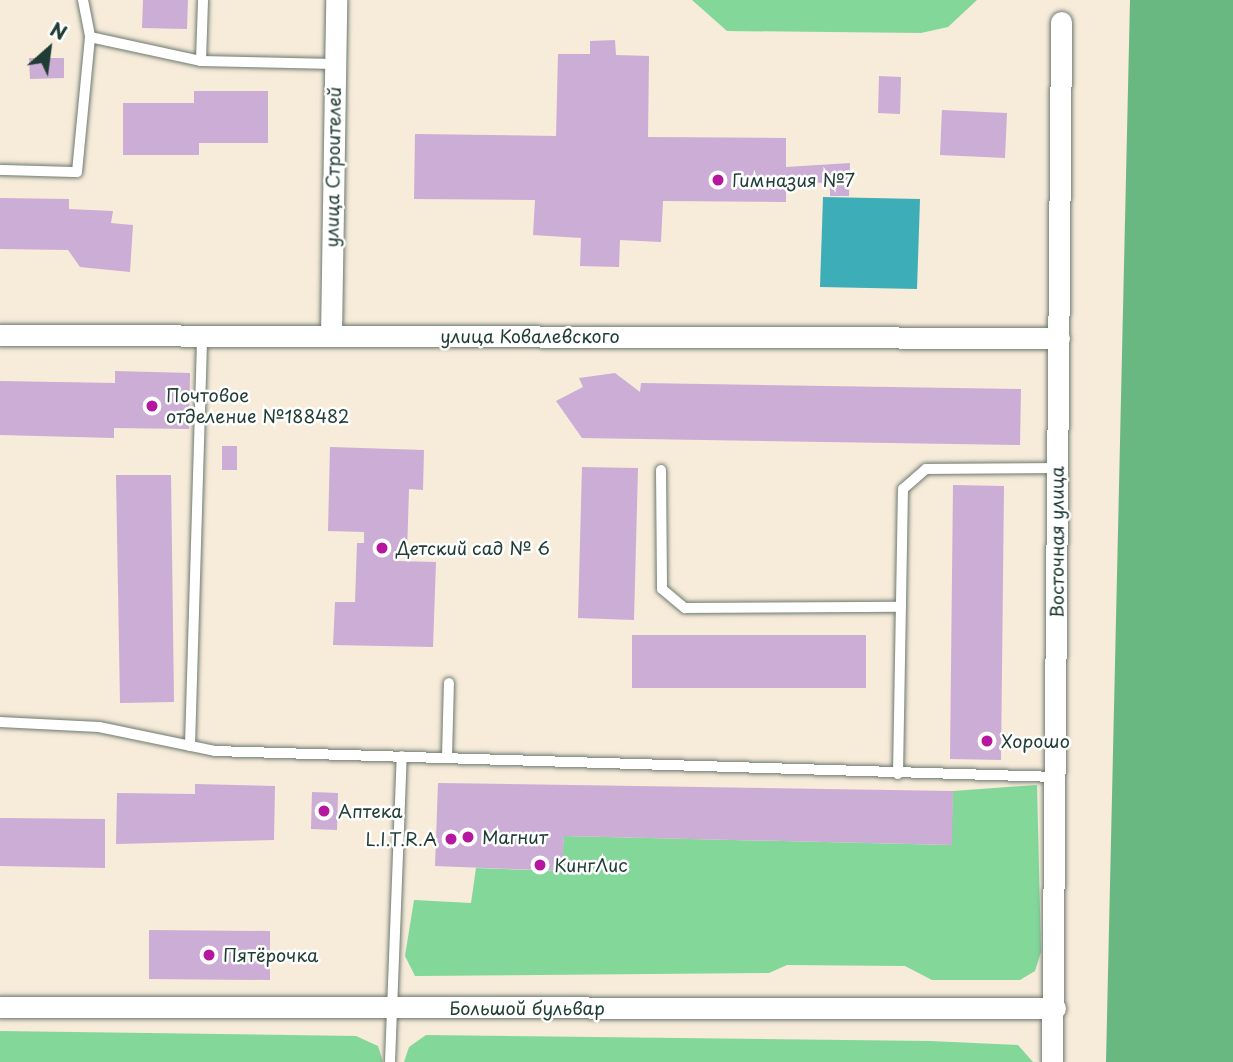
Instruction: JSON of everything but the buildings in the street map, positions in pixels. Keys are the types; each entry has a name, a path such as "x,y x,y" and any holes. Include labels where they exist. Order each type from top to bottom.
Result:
{"street":[{"name":"улица Строителей","path":"331,335 336,0"},
{"name":"Восточная улица","path":"1052,1062 1055,1008 1061,22"},
{"name":"улица Ковалевского","path":"0,335 1059,338"},
{"name":"Большой бульвар","path":"0,1007 1055,1008"}],"lane":[{"path":"0,170 76,172 90,37 83,0"},
{"path":"201,61 203,0"},
{"path":"90,37 201,61 335,64"},
{"path":"190,746 202,334"},
{"path":"898,774 903,489 926,469 1058,468"},
{"path":"661,470 662,589 685,608 901,607"},
{"path":"447,757 449,683"},
{"path":"0,722 99,727 190,746 898,774 1056,777"},
{"path":"390,1062 388,1008 402,756"}],"green space":[{"path":"692,0 977,0 948,27 921,33 727,31"},
{"path":"1130,0 1233,0 1233,1062 1106,1062"},
{"path":"1037,785 1041,952 1035,971 1020,980 932,980 905,966 787,965 769,973 415,976 405,956 414,900 471,903 476,868 561,871 564,836 951,845 953,791"},
{"path":"0,1031 356,1036 378,1046 383,1062 0,1062"},
{"path":"426,1035 930,1041 1018,1045 1033,1062 404,1062 409,1047"}],"water":[{"path":"823,197 920,199 917,289 820,287"}],"place":[{"name":"Гимназия №7","path":"718,180"},
{"name":"Почтовое отделение №188482","path":"152,406"},
{"name":"Детский сад № 6","path":"382,548"},
{"name":"Хорошо","path":"987,741"},
{"name":"Аптека","path":"324,811"},
{"name":"Магнит","path":"468,837"},
{"name":"L.I.T.R.A","path":"451,839"},
{"name":"КингЛис","path":"540,865"},
{"name":"Пятёрочка","path":"209,955"}]}
